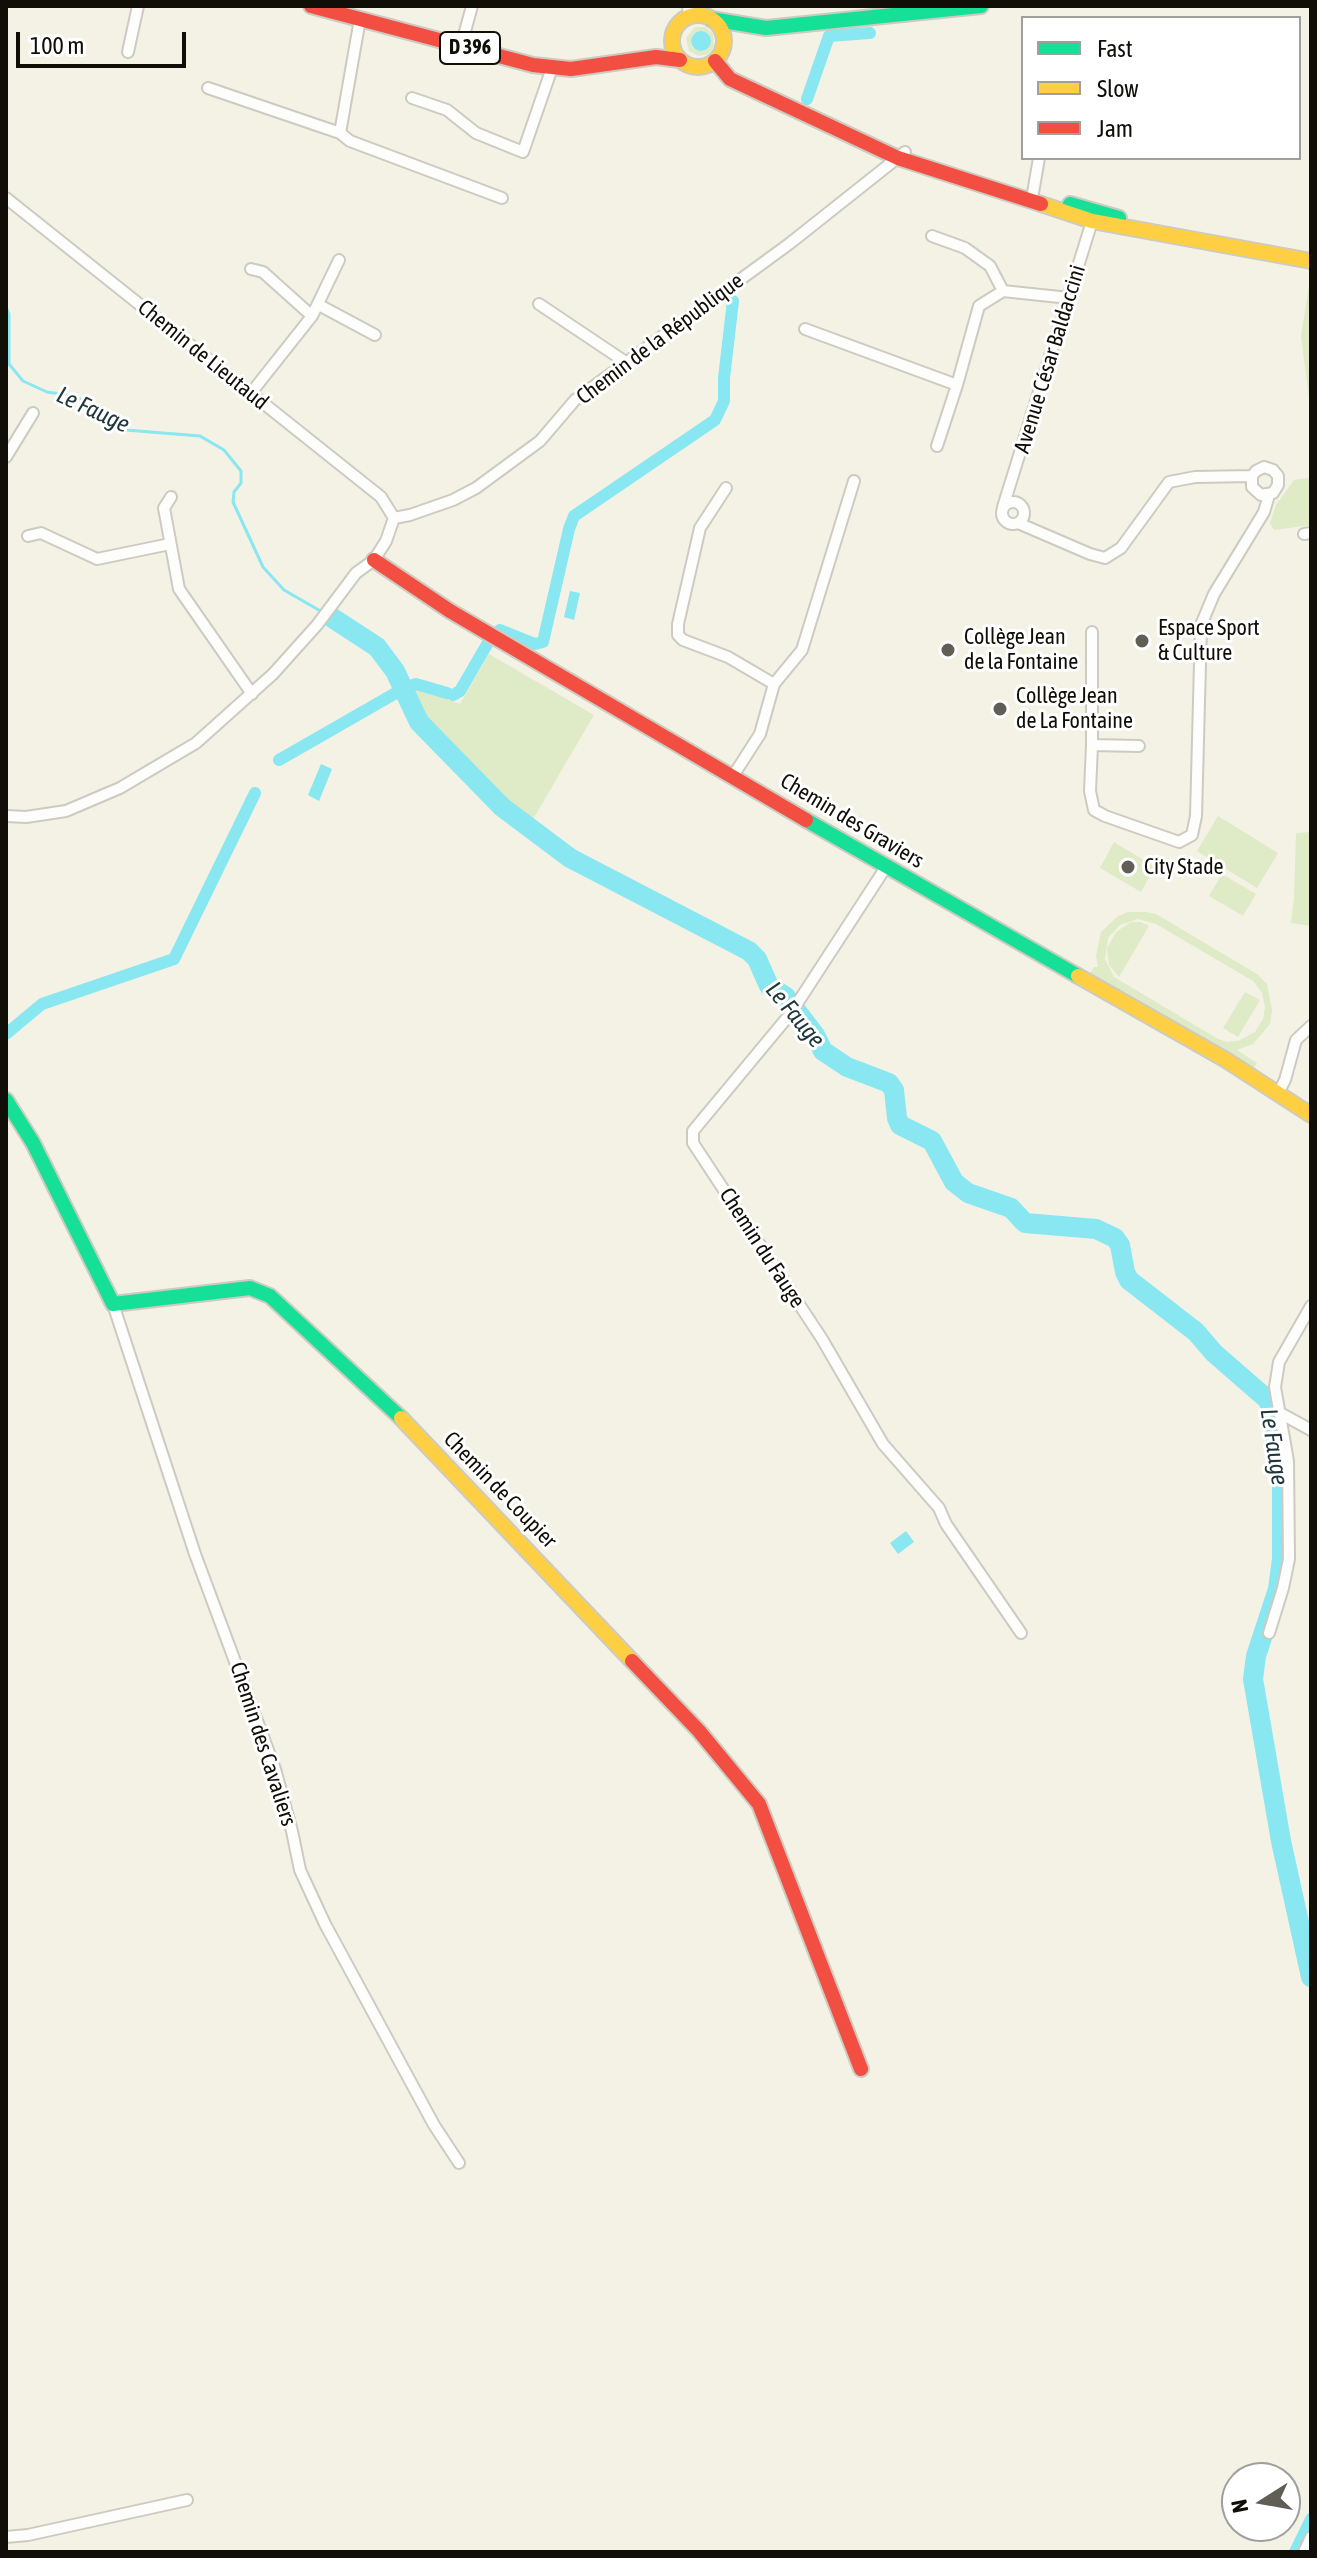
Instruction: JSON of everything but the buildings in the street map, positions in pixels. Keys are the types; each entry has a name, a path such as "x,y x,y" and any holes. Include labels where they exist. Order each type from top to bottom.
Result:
{"street":[{"path":"128,52 138,6"},
{"name":"D 396","path":"311,6 552,68 571,69 631,59 669,57 680,60"},
{"path":"461,46 472,6"},
{"path":"766,28 731,24 708,14 688,12 673,34 673,48 680,60 701,67 715,61 724,47 743,35 766,28 981,6"},
{"path":"708,14 722,31 724,47"},
{"path":"340,133 360,19"},
{"name":"D 396","path":"631,59 656,51 673,34"},
{"path":"715,61 730,79 830,126 902,155 1094,216 1205,243 1311,261"},
{"path":"412,98 447,110 476,133 523,152 552,68"},
{"path":"208,88 340,133 350,141 502,198"},
{"path":"902,155 1033,193 1094,216"},
{"name":"Chemin de la République","path":"394,518 453,500 476,488 540,441 575,400 789,244 902,155"},
{"path":"1033,193 1039,160"},
{"name":"Chemin de Lieutaud","path":"6,198 381,497 394,518"},
{"name":"Avenue César Baldaccini","path":"1003,507 1094,216"},
{"path":"932,236 965,248 990,266 1003,291"},
{"path":"251,393 312,316 339,260"},
{"path":"251,269 263,272 312,316"},
{"path":"937,446 979,306 1003,291 1069,298"},
{"path":"539,304 627,363"},
{"path":"319,305 375,335"},
{"path":"805,329 957,385"},
{"path":"6,457 33,413"},
{"path":"1018,523 1105,558 1121,548 1169,482 1195,477 1252,476 1260,468 1273,470 1278,476 1278,485 1269,495 1264,512 1214,594 1201,625 1196,816 1192,835 1179,842 1094,810 1090,791 1092,632"},
{"path":"1252,476 1254,491 1269,495"},
{"path":"733,776 760,734 774,684 802,650 854,481"},
{"path":"726,488 700,528 678,635 683,640 728,657 774,684"},
{"path":"171,497 164,508 179,589 252,694"},
{"path":"1012,502 1020,505 1024,514 1018,523 1005,522 1001,514 1003,507 1012,502"},
{"path":"6,816 26,817 66,811 120,788 196,743 252,694 317,625 356,573 374,560 386,541 394,518"},
{"path":"28,536 41,533 97,559 170,544"},
{"name":"Chemin des Graviers","path":"374,560 462,619 886,867 1226,1060 1311,1115"},
{"path":"1092,745 1139,746"},
{"name":"Chemin du Fauge","path":"886,867 794,1009 693,1131 693,1143 822,1339 883,1444 939,1508 946,1524 1021,1633"},
{"path":"1277,1095 1285,1080 1296,1040 1311,1026"},
{"path":"6,1100 33,1143 113,1304"},
{"name":"Chemin de Coupier","path":"113,1304 250,1288 270,1296 395,1411 699,1731 759,1804 861,2069"},
{"name":"Chemin des Cavaliers","path":"113,1304 195,1554 275,1769 300,1870 325,1924 459,2163"},
{"path":"1269,1633 1289,1559 1288,1461 1275,1387 1279,1362 1311,1306"},
{"path":"1280,1413 1311,1430"},
{"path":"6,2537 28,2535 187,2500"},
{"path":"1304,2552 1311,2537"}],"green space":[{"path":"695,27 705,27 713,33 714,47 708,54 699,56 689,51 686,38","holes":["698,31 711,44 704,51 693,48 692,35"]},
{"path":"1311,279 1311,413 1301,336"},
{"path":"1294,480 1311,480 1311,525 1274,530 1270,523 1276,505"},
{"path":"489,654 594,715 529,826 493,798 422,724 407,691 418,687 460,704"},
{"path":"1218,816 1278,853 1257,888 1197,851"},
{"path":"1311,832 1311,926 1291,923 1296,833"},
{"name":"City Stade","path":"1114,842 1155,867 1141,892 1100,868"},
{"path":"1222,874 1256,894 1243,916 1209,896"},
{"path":"1128,912 1156,914 1257,974 1267,984 1272,1010 1270,1024 1253,1044 1237,1050 1257,1063 1253,1070 1090,973 1098,967 1096,956 1101,932 1118,916","holes":["1138,919 1156,924 1253,981 1262,993 1265,1007 1263,1019 1255,1032 1238,1041 1218,1039 1114,977 1105,959 1108,938 1120,925"]},
{"path":"1131,922 1149,926 1119,977 1109,965 1107,948 1116,932"},
{"path":"1245,992 1260,1000 1238,1037 1223,1028"}],"water":[{"path":"701,31 708,34 711,41 708,48 701,51 694,48 691,41 694,34"},
{"path":"570,591 580,593 574,620 564,617"},
{"path":"321,764 332,769 319,801 308,795"},
{"path":"906,1531 914,1542 898,1554 890,1543"}],"waterway":[{"path":"807,99 829,36 870,33"},
{"path":"496,633 500,630 535,644 543,642 574,516 715,420 724,401 733,301"},
{"name":"Le Fauge","path":"6,307 9,314 9,364 23,381 47,392 74,396 126,430 200,436 224,450 241,471 241,483 234,492 233,502 263,567 284,590 331,617"},
{"name":"Le Fauge","path":"331,617 377,647 395,671 419,722 502,807 570,858 749,951 757,959 769,986 786,997 815,1035 823,1051 847,1067 889,1083 894,1090 900,1125 932,1141 954,1182 968,1193 1011,1208 1025,1223 1096,1229 1115,1238 1120,1245 1129,1280 1196,1332 1214,1353 1268,1400 1282,1478 1282,1559 1278,1589 1256,1656 1253,1679 1281,1841 1311,1977"},
{"path":"453,695 460,691 489,641"},
{"path":"407,687 416,684 447,693"},
{"path":"279,760 401,690"},
{"path":"6,1034 42,1004 174,959 255,793"},
{"path":"1295,2552 1311,2519"}],"traffic: fast":[{"path":"711,19 766,28 981,6"},
{"path":"1070,204 1119,218"},
{"path":"806,820 1078,976"},
{"path":"6,1100 33,1143 113,1304 250,1288 270,1296 401,1418"}],"traffic: slow":[{"path":"698,15 716,23 724,41 716,59 698,67 680,59 672,41 680,23 698,15"},
{"path":"1041,204 1092,221 1311,261"},
{"path":"1078,976 1226,1060 1311,1115"},
{"path":"401,1418 632,1661"}],"traffic: jam":[{"path":"311,6 533,65 571,69 656,57 680,60"},
{"path":"715,61 730,79 898,158 1041,204"},
{"path":"374,560 450,611 806,820"},
{"path":"632,1661 699,1731 759,1804 861,2069"}],"place":[{"name":"Espace Sport & Culture","path":"1142,641"},
{"name":"Collège Jean de la Fontaine","path":"948,650"},
{"name":"Collège Jean de La Fontaine","path":"1000,709"},
{"name":"City Stade","path":"1128,867"}]}
